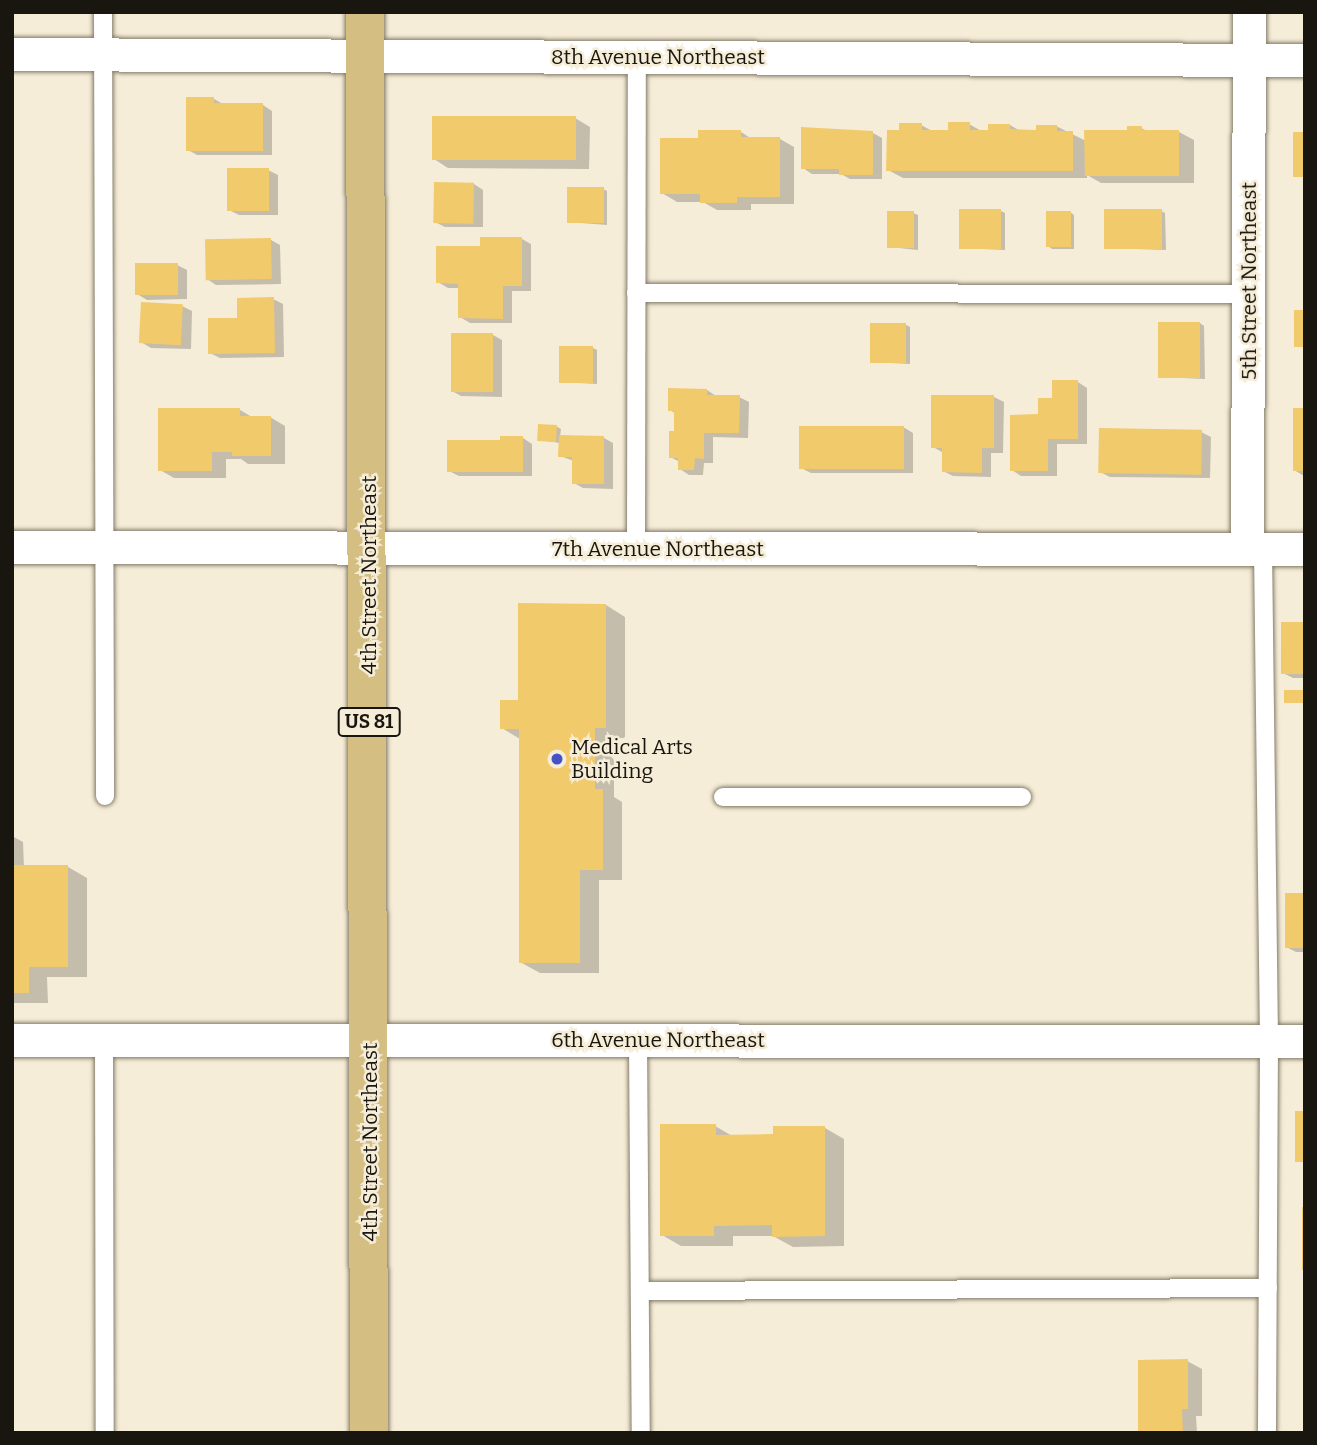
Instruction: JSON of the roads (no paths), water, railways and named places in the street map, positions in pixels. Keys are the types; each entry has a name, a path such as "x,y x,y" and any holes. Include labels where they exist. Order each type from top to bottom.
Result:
{"main road":[{"name":"4th Street Northeast","path":"365,12 369,550 369,1433"}],"street":[{"name":"5th Street Northeast","path":"1249,12 1250,293 1255,549"},
{"name":"8th Avenue Northeast","path":"12,54 1305,60"},
{"name":"7th Avenue Northeast","path":"12,547 369,550 1305,549"},
{"name":"6th Avenue Northeast","path":"12,1040 1305,1041"}],"lane":[{"path":"103,12 105,796"},
{"path":"636,549 637,57"},
{"path":"636,293 1250,293"},
{"path":"1255,549 1269,1041 1267,1433"},
{"path":"723,797 1022,797"},
{"path":"104,1040 105,1433"},
{"path":"638,1040 641,1433"},
{"path":"641,1291 1268,1288"}],"place":[{"name":"Medical Arts Building","path":"557,759"}]}
